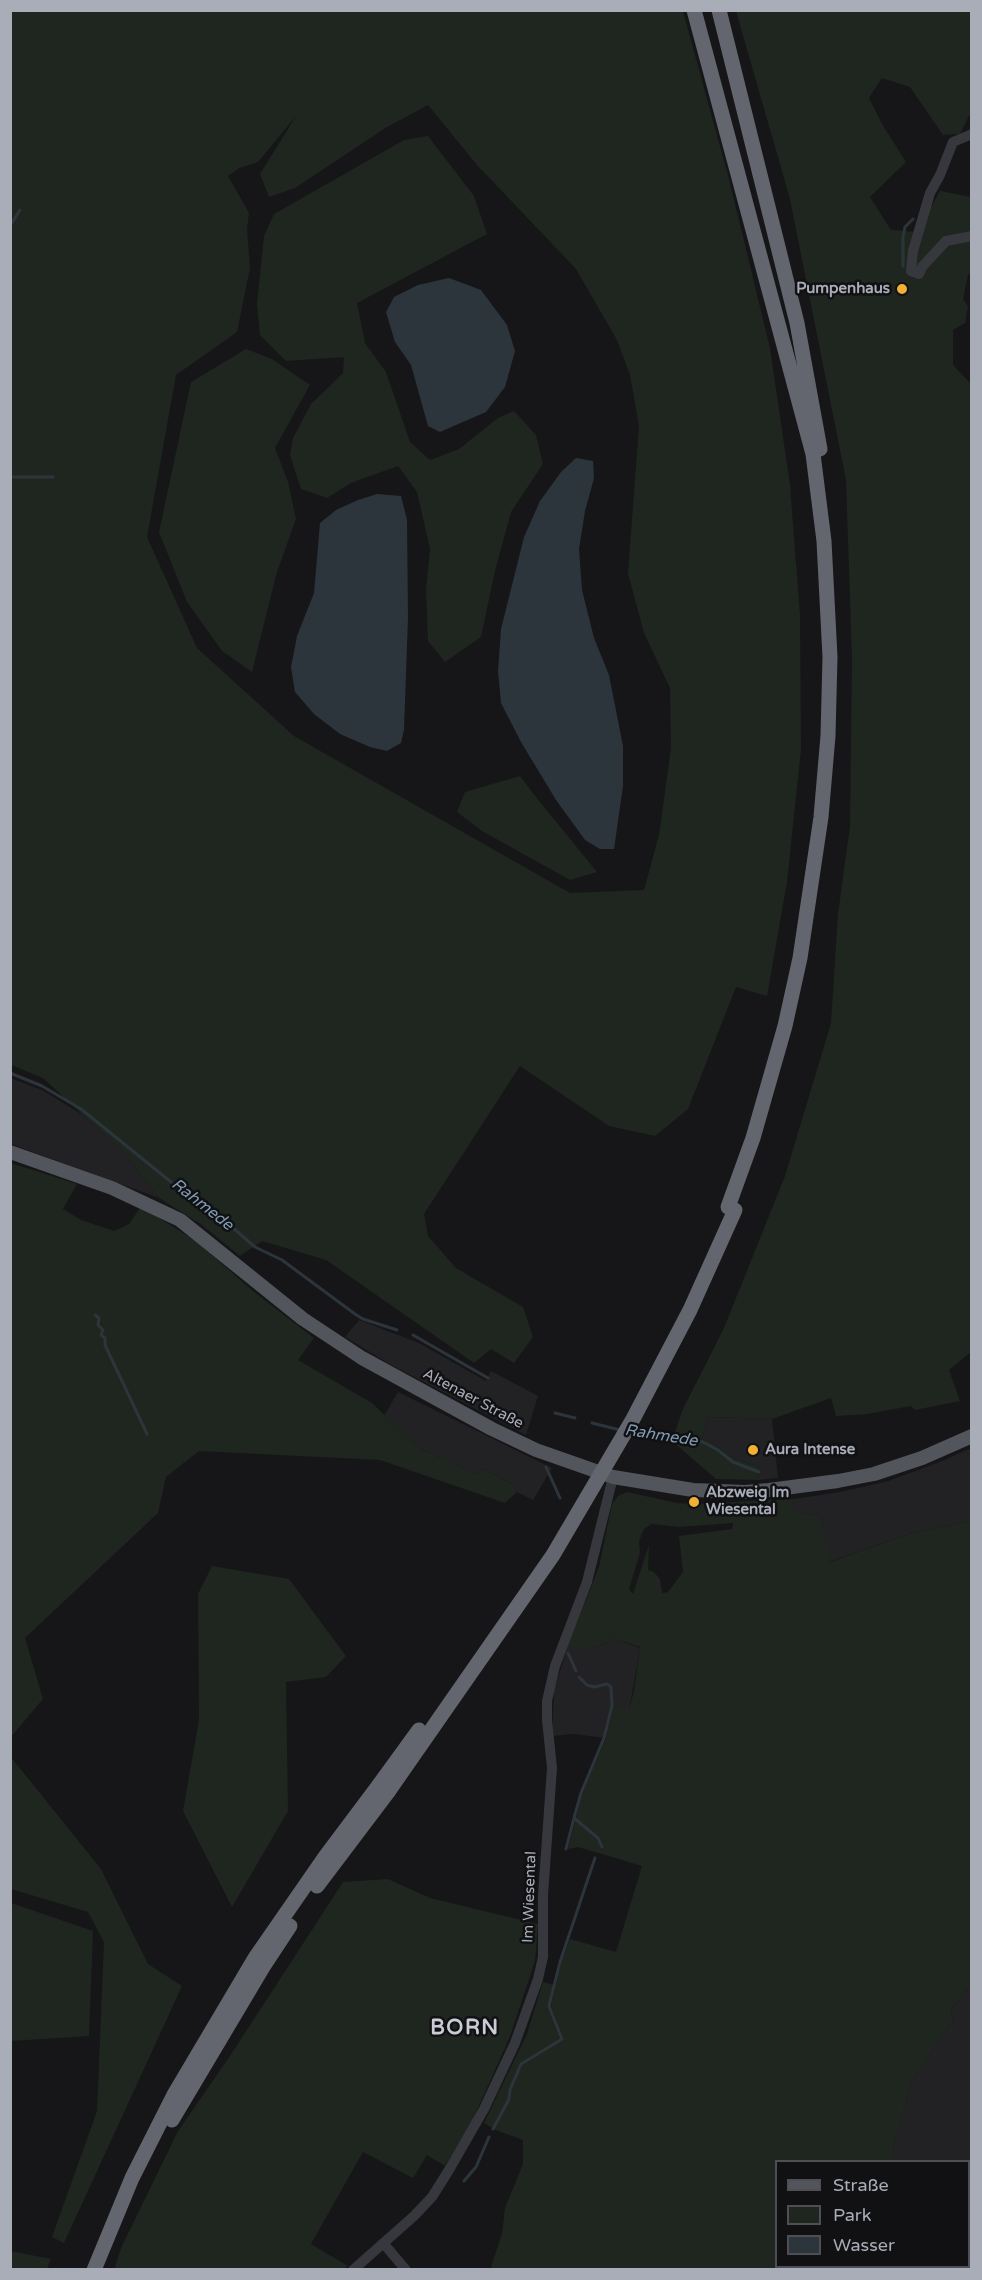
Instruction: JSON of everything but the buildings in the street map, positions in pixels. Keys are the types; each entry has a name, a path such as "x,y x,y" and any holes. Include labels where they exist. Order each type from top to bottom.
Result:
{"highway":[{"path":"694,10 813,454 824,541 830,657 828,736 821,817 800,958 785,1026 731,1208"},
{"path":"94,2270 132,2178 175,2093 255,1958 325,1857 383,1789 460,1690 559,1545 633,1419 690,1310 759,1139 791,1033 808,959 827,820 835,733 836,658 833,567 815,414 797,323 719,10"},
{"path":"103,2270 139,2185 176,2112 251,1986 383,1789"}],"main road":[{"name":"Altenaer Straße","path":"10,1152 112,1188 180,1220 303,1319 362,1358 492,1429 536,1450 613,1477 693,1490 745,1492 769,1490 874,1474 921,1458 972,1436"}],"street":[{"path":"972,134 953,142 930,193 913,251 911,271 919,274 922,267 946,241 972,236"},
{"name":"Im Wiesental","path":"353,2270 384,2244 432,2197 471,2133 515,2043 538,1979 543,1956 543,1895 552,1768 547,1701 555,1666 587,1582 613,1477"},
{"path":"384,2244 406,2270"}],"shaded area":[{"path":"10,1078 42,1090 83,1115 124,1153 159,1198 11,1144"},
{"path":"359,1320 419,1343 486,1381 491,1371 538,1396 526,1435 391,1365 345,1337"},
{"path":"398,1392 552,1468 533,1500 517,1492 512,1484 482,1468 479,1474 473,1473 419,1448 384,1416"},
{"path":"708,1417 772,1419 778,1478 758,1480 759,1467 729,1456 712,1443 702,1439"},
{"path":"971,1448 971,1521 909,1534 829,1562 821,1516 793,1511 794,1499 888,1481"},
{"path":"615,1639 640,1648 629,1711 614,1707 606,1738 573,1734 552,1736 554,1691 567,1648 593,1648"},
{"path":"971,1984 971,2269 936,2268 970,2268 970,2160 895,2160 892,2153 911,2083 953,2020 951,2010"}],"green space":[{"path":"10,11 683,11 729,179 770,348 790,485 800,615 801,749 787,882 767,996 736,987 688,1109 655,1136 609,1126 520,1066 424,1214 428,1236 456,1268 523,1307 533,1337 514,1363 491,1349 474,1363 326,1260 262,1241 240,1256 202,1225 159,1198 124,1153 43,1078 11,1065","holes":["428,105 477,165 576,269 617,340 630,375 639,426 628,573 644,633 670,688 671,748 659,835 644,890 570,893 294,736 197,648 147,537 176,375 237,332 250,268 247,229 249,213 228,176 239,168 258,162 296,116 260,174 269,197 295,188 387,127"]},
{"path":"736,11 971,11 971,116 960,134 943,135 910,87 882,78 869,98 906,162 870,197 891,230 917,232 940,191 971,197 971,272 968,275 963,299 968,306 965,323 953,330 953,365 972,385 971,1352 949,1370 960,1401 915,1410 911,1406 867,1414 836,1416 831,1398 772,1419 708,1417 702,1439 712,1443 729,1456 759,1467 758,1480 716,1479 672,1441 682,1411 724,1328 785,1176 831,1023 838,914 850,826 852,658 846,480 790,199"},
{"path":"428,136 474,196 487,234 357,303 365,343 386,372 410,442 430,460 459,449 498,418 514,411 536,435 543,464 511,512 481,637 445,662 428,641 426,590 430,549 417,492 398,466 351,483 327,498 301,489 290,455 293,438 311,404 343,373 344,357 286,361 260,335 257,304 264,236 274,214 404,140"},
{"path":"246,349 272,359 310,385 275,448 288,482 296,519 277,572 252,672 222,651 187,602 159,532 191,382"},
{"path":"520,776 597,872 570,880 482,831 457,812 465,792"},
{"path":"11,1163 77,1184 63,1209 81,1220 114,1231 129,1224 140,1208 197,1242 253,1291 314,1338 298,1360 372,1403 419,1448 473,1473 479,1474 482,1468 512,1484 517,1492 505,1503 380,1460 199,1451 166,1477 158,1513 25,1638 43,1699 11,1737"},
{"path":"627,1492 677,1503 693,1504 794,1499 793,1511 821,1516 830,1562 909,1534 971,1521 971,1984 951,2010 953,2020 911,2083 892,2153 895,2160 775,2160 775,2268 936,2269 490,2270 502,2234 505,2208 523,2164 523,2140 493,2129 510,2099 511,2090 522,2064 563,2039 551,2006 561,1962 570,1939 616,1952 642,1866 578,1847 568,1849 582,1793 606,1738 614,1707 629,1710 640,1647 615,1639 593,1648 567,1648 599,1567 612,1504 618,1496","holes":["733,1523 732,1529 679,1536 683,1572 668,1592 662,1593 660,1579 654,1572 648,1570 649,1545 633,1594 629,1589 640,1553 639,1541 644,1529 652,1524 679,1527"]},
{"path":"212,1566 289,1579 346,1656 326,1677 286,1682 288,1811 232,1907 183,1811 199,1720 198,1594"},
{"path":"10,1756 101,1869 148,1964 182,1986 64,2243 52,2237 97,2111 104,1942 88,1912 11,1889"},
{"path":"388,1879 430,1898 538,1924 535,1961 509,2039 472,2121 445,2166 427,2155 413,2178 363,2152 311,2244 348,2266 344,2269 114,2270 121,2248 178,2131 230,2056 343,1882"},
{"path":"11,1903 93,1931 89,2036 11,2041"},
{"path":"543,1982 554,1985 549,2006 561,2038 520,2063 509,2090 508,2099 492,2128 484,2123 527,2034"},
{"path":"11,2251 51,2259 47,2269 11,2269"}],"water":[{"path":"449,278 481,290 507,325 515,351 505,387 486,412 440,432 428,426 411,365 395,342 386,312 394,297 418,285"},
{"path":"576,458 593,461 594,478 585,511 579,549 582,590 594,638 609,675 623,746 623,786 614,849 600,849 585,840 556,800 521,742 501,703 498,671 501,629 524,537 540,501 561,472"},
{"path":"377,494 401,496 407,520 408,618 404,730 401,743 387,751 370,747 340,734 314,714 295,692 291,667 297,636 314,593 320,523 336,510"}],"waterway":[{"path":"10,226 20,210"},
{"path":"903,266 905,227 913,219"},
{"path":"10,477 53,477"},
{"name":"Rahmede","path":"10,1073 42,1086 81,1109 171,1182 210,1208 255,1247 282,1260 355,1314 363,1319 397,1330"},
{"path":"95,1315 99,1318 98,1325 103,1330 101,1335 105,1338 105,1345 147,1434"},
{"name":"Rahmede","path":"413,1335 488,1378"},
{"name":"Rahmede","path":"555,1413 575,1418"},
{"name":"Rahmede","path":"592,1423 620,1430"},
{"name":"Rahmede","path":"629,1433 703,1442 733,1462 759,1472"},
{"path":"546,1467 560,1498"},
{"path":"568,1653 576,1671"},
{"path":"579,1677 587,1685 594,1687 607,1684 611,1687 612,1706 604,1738 581,1793 574,1818 598,1838 602,1847"},
{"path":"566,1849 574,1818"},
{"path":"493,2129 509,2099 510,2090 521,2064 562,2039 549,2006 560,1962 595,1858"},
{"path":"464,2181 476,2167 489,2137"}],"place":[{"name":"Pumpenhaus","path":"902,289"},
{"name":"Aura Intense","path":"753,1450"},
{"name":"Abzweig Im Wiesental","path":"694,1502"}],"district":[{"name":"BORN","path":"465,2028"}]}
